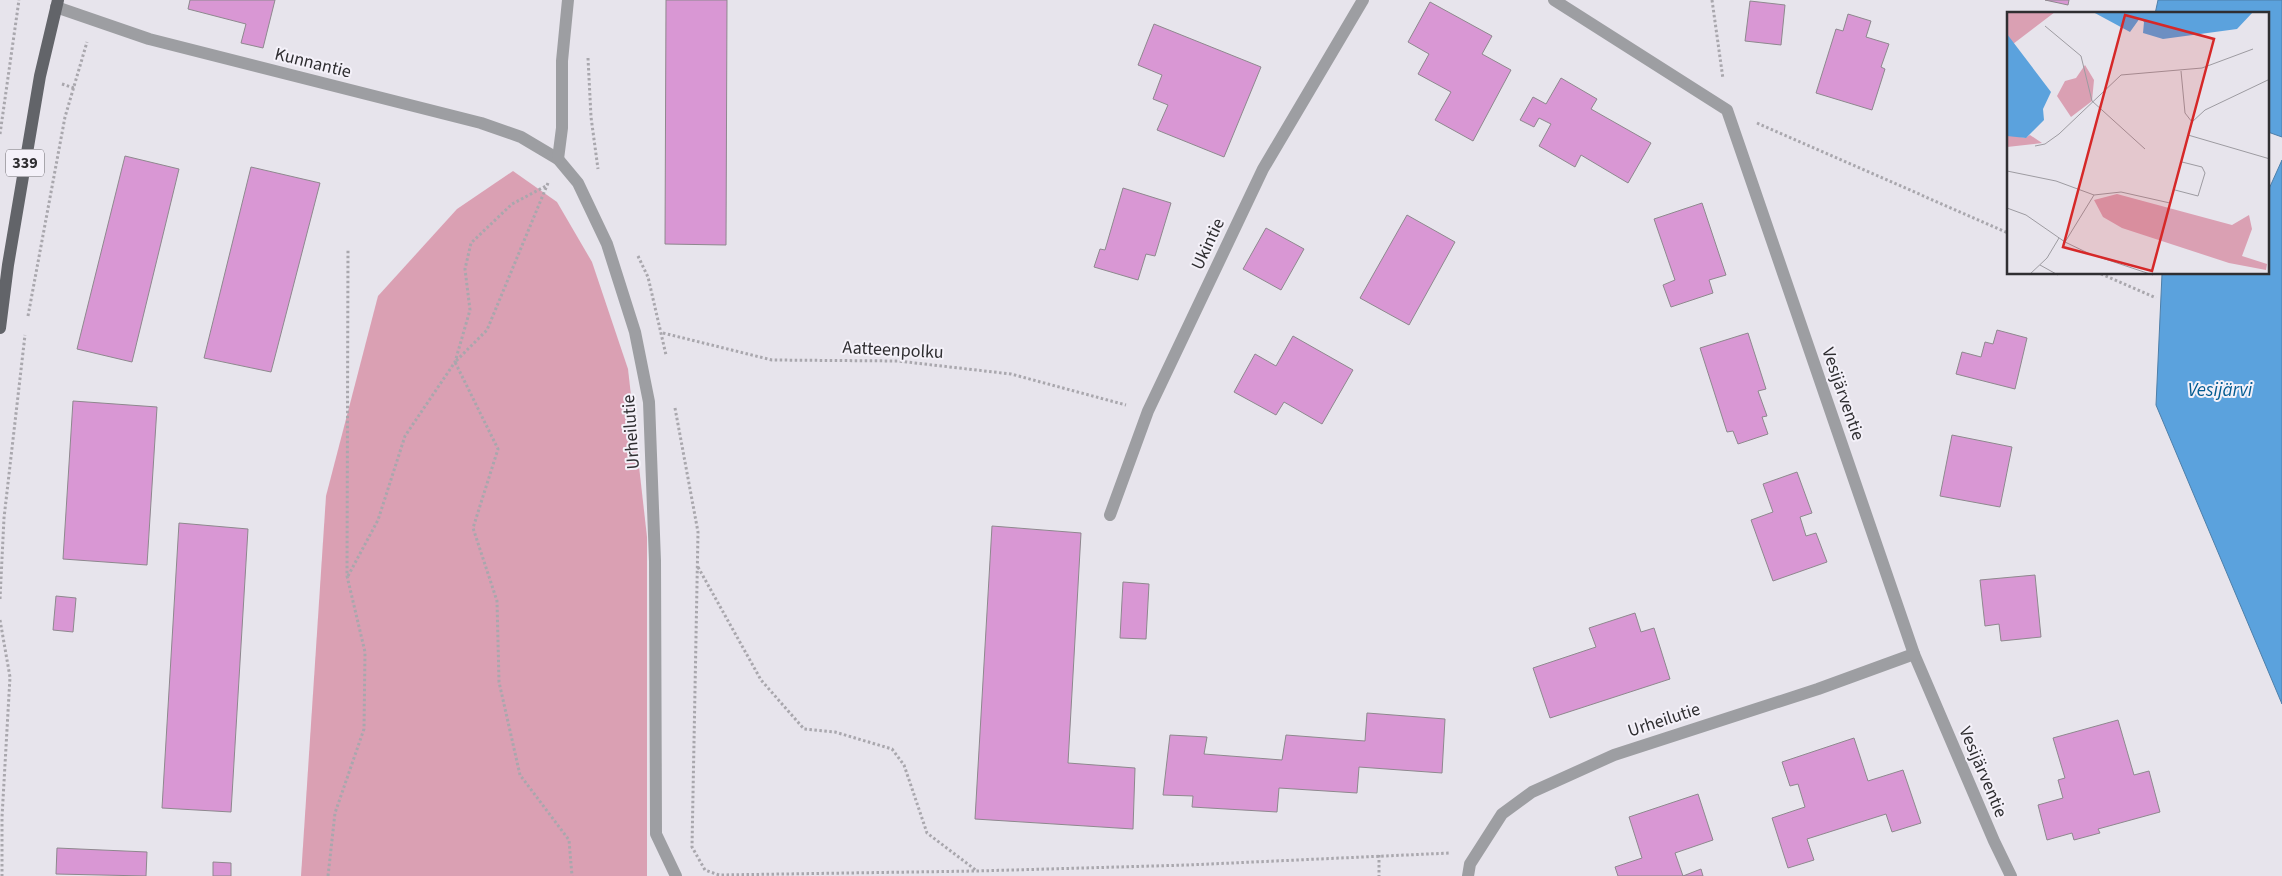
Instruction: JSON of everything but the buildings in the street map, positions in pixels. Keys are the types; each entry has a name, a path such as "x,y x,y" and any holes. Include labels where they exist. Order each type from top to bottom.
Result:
{"main road":[{"name":"339","path":"0,328 8,265 40,76 57,3"}],"street":[{"path":"558,159 562,128 562,60 568,0"},
{"name":"Ukintie","path":"1110,515 1148,411 1263,169 1363,0"},
{"path":"1554,0 1728,110"},
{"name":"Kunnantie","path":"57,3 93,21 158,42 481,123 521,137 558,159"},
{"name":"Vesijärventie","path":"1728,110 1914,654 1994,841 2011,876"},
{"name":"Urheilutie","path":"558,159 578,183 607,244 635,332 649,402 655,561 656,834 676,876"},
{"name":"Urheilutie","path":"1469,870 1502,814 1532,792 1614,755 1809,692 1914,654"}],"path":[{"path":"0,134 19,0"},
{"path":"1712,0 1728,110 2007,233"},
{"path":"27,319 65,117 93,21"},
{"path":"588,55 591,118 599,177"},
{"path":"347,576 378,520 405,436 454,362 487,330 546,186 512,204 472,243 465,269 470,310 454,362 498,449 473,528 497,601 499,682 520,775 569,840 572,876"},
{"path":"328,876 335,813 364,729 365,652 347,576 348,249"},
{"path":"636,250 648,277 667,360"},
{"path":"2103,275 2156,298"},
{"path":"0,599 5,509 26,329"},
{"name":"Aatteenpolku","path":"635,332 662,333 772,360 898,361 1011,374 1148,411"},
{"path":"675,406 698,532 692,847 705,870 719,875 977,871 1198,864 1447,852 1469,870"},
{"path":"698,566 761,680 804,729 835,732 892,749 904,765 927,833 977,871"},
{"path":"0,620 10,677 2,817 2,876"},
{"path":"1379,855 1379,876"}],"shaded area":[{"path":"513,171 557,202 592,262 628,369 647,537 647,876 301,876 326,496 378,296 457,209"}],"water":[{"path":"2158,0 2282,0 2282,137 2270,133 2270,12 2155,12"},
{"name":"Vesijärvi","path":"2282,160 2282,704 2156,405 2162,275 2270,275 2270,187"}]}
